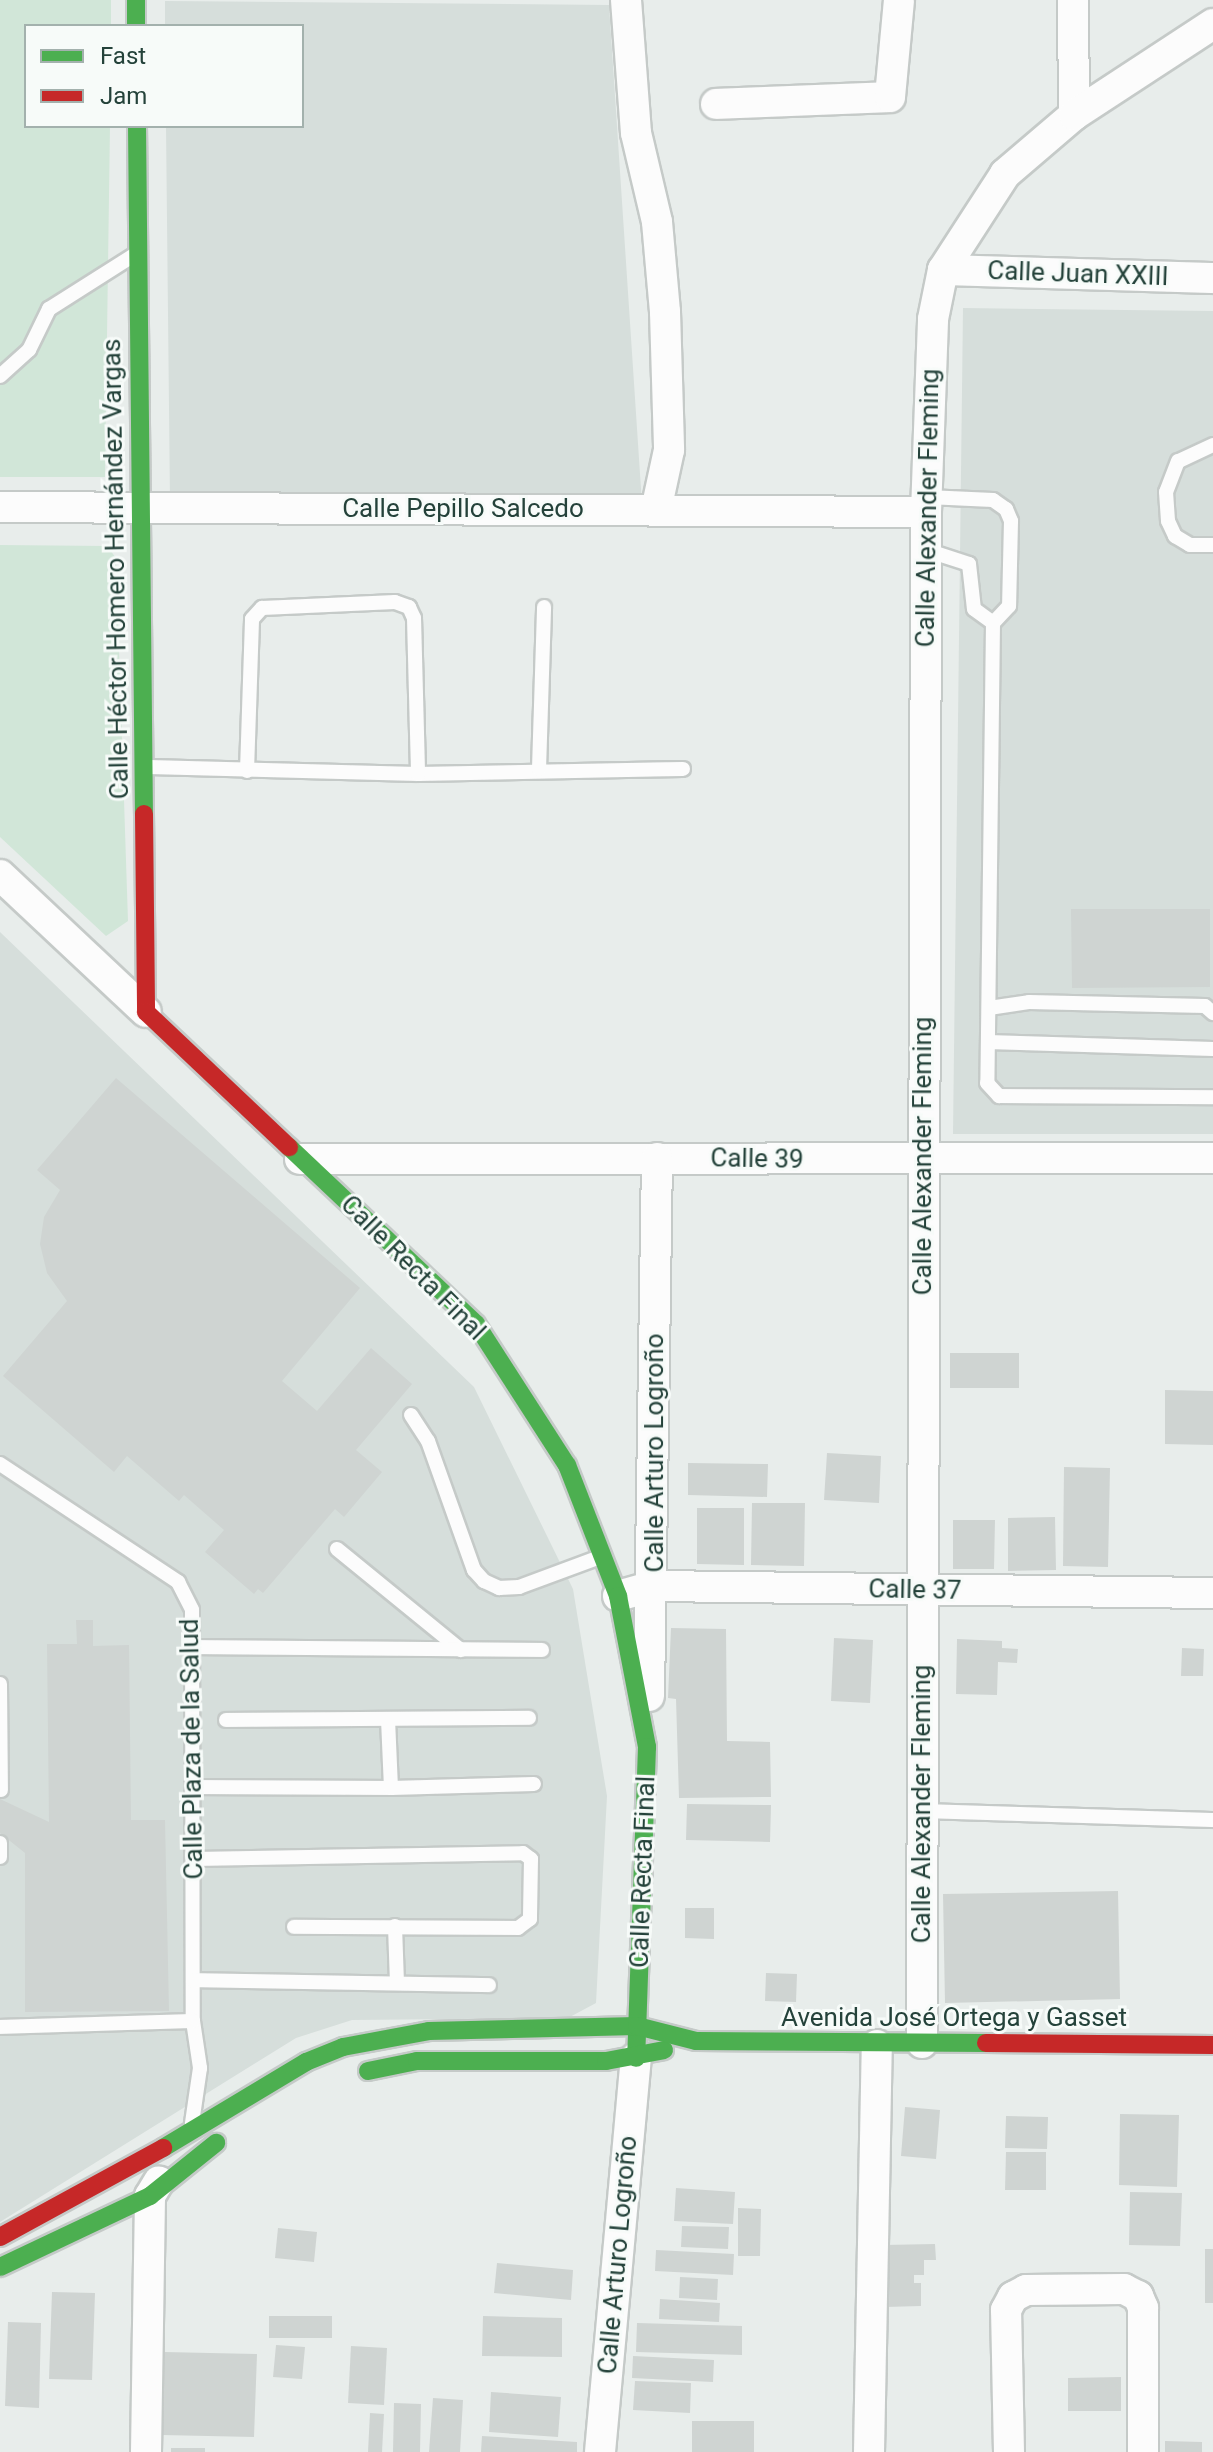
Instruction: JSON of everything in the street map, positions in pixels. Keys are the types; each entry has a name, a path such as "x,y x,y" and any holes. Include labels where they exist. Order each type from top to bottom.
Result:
{"street":[{"path":"136,0 136,24"},
{"path":"626,0 636,133 657,222 665,312 669,450 656,510"},
{"path":"716,104 890,97 899,0"},
{"path":"1073,0 1074,115"},
{"path":"943,270 1005,174 1074,115 1208,34"},
{"name":"Calle Héctor Homero Hernández Vargas","path":"137,128 146,1012"},
{"name":"Calle Juan XXIII","path":"943,270 1213,278"},
{"name":"Calle Alexander Fleming","path":"922,2043 926,504 933,319 943,270"},
{"name":"Calle Pepillo Salcedo","path":"0,507 656,510 926,504"},
{"name":"Calle Recta Final","path":"0,875 476,1324 523,1391 567,1465 618,1596 647,1747 636,2058"},
{"name":"Calle Arturo Logroño","path":"647,1747 654,1586 657,1158"},
{"name":"Calle 39","path":"300,1159 923,1161 1213,1158"},
{"name":"Calle 37","path":"618,1596 654,1586 1213,1593"},
{"name":"Avenida José Ortega y Gasset","path":"0,2237 190,2133 274,2079 343,2047 429,2031 637,2026 696,2041 877,2045 1213,2045"},
{"name":"Avenida José Ortega y Gasset","path":"343,2077 417,2061 636,2058 696,2041"},
{"path":"869,2452 877,2045"},
{"name":"Calle Arturo Logroño","path":"600,2452 636,2058"},
{"path":"0,2267 150,2196 236,2130"},
{"path":"146,2452 150,2196 190,2133"},
{"path":"1009,2452 1006,2310 1026,2290 1082,2289 1124,2289 1138,2296 1143,2452"}],"lane":[{"path":"0,376 29,350 49,309 125,257 139,255"},
{"path":"1213,445 1178,461 1166,492 1168,521 1175,536 1190,545 1213,545"},
{"path":"926,504 993,500 1006,509 1011,521 1009,606 993,623 987,1083 999,1096 1213,1097"},
{"path":"926,550 969,564 974,609 993,623"},
{"path":"247,771 252,619 262,608 395,602 409,607 414,618 418,774"},
{"path":"539,769 544,607"},
{"path":"144,767 418,774 539,769 683,769"},
{"path":"989,1008 1029,1002 1205,1006 1213,1013"},
{"path":"988,1042 1213,1049"},
{"path":"411,1415 428,1441 474,1570 484,1581 499,1588 519,1587 604,1555"},
{"name":"Calle Plaza de la Salud","path":"0,1464 178,1582 192,1610 193,2021 200,2068 190,2133"},
{"path":"337,1549 461,1650"},
{"path":"193,1647 542,1650"},
{"path":"0,1684 1,1790"},
{"path":"226,1720 529,1718"},
{"path":"388,1719 391,1788"},
{"path":"193,1787 391,1788 534,1784"},
{"path":"922,1811 1213,1820"},
{"path":"0,1843 0,1857"},
{"path":"194,1859 523,1853 531,1859 530,1919 518,1928 294,1927"},
{"path":"395,1926 397,1983"},
{"path":"193,1980 489,1985"},
{"path":"0,2027 193,2021"}],"shaded area":[{"path":"165,1 609,5 642,504 170,502 166,128 304,128 304,24 165,24"},
{"path":"963,308 1213,311 1213,1134 953,1134"},
{"path":"0,932 474,1387 573,1589 607,1796 596,2003 568,2018 352,2020 296,2038 0,2222"}],"green space":[{"path":"0,0 111,0 111,24 24,24 24,128 110,128 105,477 0,477"},
{"path":"0,545 107,546 116,558 128,921 106,936 0,837"}],"building":[{"path":"1071,909 1210,909 1210,987 1072,988"},
{"path":"116,1078 360,1288 282,1381 317,1411 371,1348 412,1384 356,1450 382,1472 344,1517 335,1509 263,1593 258,1589 254,1594 205,1552 224,1530 184,1495 179,1501 127,1456 114,1472 3,1376 67,1301 47,1273 40,1244 44,1217 60,1190 37,1170"},
{"path":"950,1353 1019,1353 1019,1388 950,1388"},
{"path":"1165,1390 1213,1391 1213,1445 1165,1444"},
{"path":"827,1453 881,1456 879,1503 824,1500"},
{"path":"688,1463 768,1464 767,1497 688,1495"},
{"path":"1064,1467 1110,1468 1108,1567 1063,1566"},
{"path":"752,1503 805,1503 804,1566 751,1565"},
{"path":"697,1508 744,1508 744,1565 697,1564"},
{"path":"1055,1517 1056,1570 1008,1571 1008,1518"},
{"path":"953,1520 995,1520 994,1569 953,1569"},
{"path":"76,1620 93,1620 93,1646 129,1645 131,1820 165,1820 169,2011 25,2012 25,1853 0,1833 0,1799 49,1822 47,1644 77,1644"},
{"path":"671,1628 726,1629 727,1741 770,1742 771,1797 679,1798 676,1699 668,1698"},
{"path":"834,1638 873,1640 870,1703 831,1701"},
{"path":"957,1639 1002,1641 1002,1648 1018,1649 1017,1663 998,1662 997,1695 956,1694"},
{"path":"1182,1648 1204,1649 1203,1676 1181,1676"},
{"path":"687,1804 771,1805 770,1842 686,1840"},
{"path":"1118,1891 1120,1999 945,2003 943,1894"},
{"path":"685,1908 714,1908 714,1939 685,1938"},
{"path":"766,1973 797,1974 796,2002 765,2001"},
{"path":"905,2107 940,2110 936,2159 901,2156"},
{"path":"1120,2114 1179,2115 1177,2187 1119,2185"},
{"path":"1006,2116 1048,2117 1047,2149 1005,2148"},
{"path":"1006,2152 1046,2152 1046,2190 1005,2190"},
{"path":"676,2188 735,2192 733,2224 674,2221"},
{"path":"1130,2192 1182,2193 1180,2246 1129,2245"},
{"path":"738,2208 761,2209 760,2256 738,2256"},
{"path":"682,2226 729,2227 728,2249 681,2247"},
{"path":"278,2228 317,2232 314,2262 275,2258"},
{"path":"935,2244 936,2260 924,2260 924,2275 914,2275 914,2283 921,2283 921,2306 885,2307 884,2245"},
{"path":"1205,2249 1213,2249 1213,2303 1205,2303"},
{"path":"656,2250 734,2254 733,2275 655,2271"},
{"path":"497,2263 573,2270 571,2300 494,2293"},
{"path":"680,2277 718,2279 717,2300 679,2298"},
{"path":"52,2292 95,2293 92,2380 49,2379"},
{"path":"660,2299 720,2303 719,2322 659,2319"},
{"path":"269,2316 332,2316 332,2338 269,2338"},
{"path":"483,2316 562,2318 562,2357 482,2356"},
{"path":"8,2322 41,2323 39,2408 5,2406"},
{"path":"637,2323 742,2326 742,2355 636,2352"},
{"path":"276,2345 305,2347 302,2379 273,2377"},
{"path":"351,2346 387,2348 384,2405 348,2403"},
{"path":"164,2352 257,2354 254,2437 162,2435"},
{"path":"633,2356 714,2360 713,2382 632,2378"},
{"path":"1121,2377 1121,2411 1068,2411 1068,2378"},
{"path":"635,2381 691,2383 690,2413 633,2410"},
{"path":"491,2392 561,2397 558,2437 489,2432"},
{"path":"433,2398 463,2400 460,2452 429,2452"},
{"path":"394,2403 421,2404 420,2452 393,2452"},
{"path":"370,2413 384,2414 382,2452 368,2452"},
{"path":"692,2421 754,2421 754,2452 692,2452"},
{"path":"482,2436 577,2442 577,2452 481,2452"},
{"path":"1165,2441 1202,2442 1202,2452 1165,2452"},
{"path":"171,2448 205,2448 205,2452 171,2452"}],"traffic: fast":[{"path":"136,0 136,24"},
{"path":"137,128 144,814"},
{"path":"289,1147 476,1324 567,1465 618,1596 647,1747 636,2058"},
{"path":"163,2148 306,2062 343,2047 429,2031 637,2026 696,2041 986,2043"},
{"path":"368,2071 417,2061 606,2061 664,2050"},
{"path":"0,2267 150,2196 216,2143"}],"traffic: jam":[{"path":"144,814 146,1012 289,1147"},
{"path":"986,2043 1213,2045"},
{"path":"0,2237 163,2148"}]}
